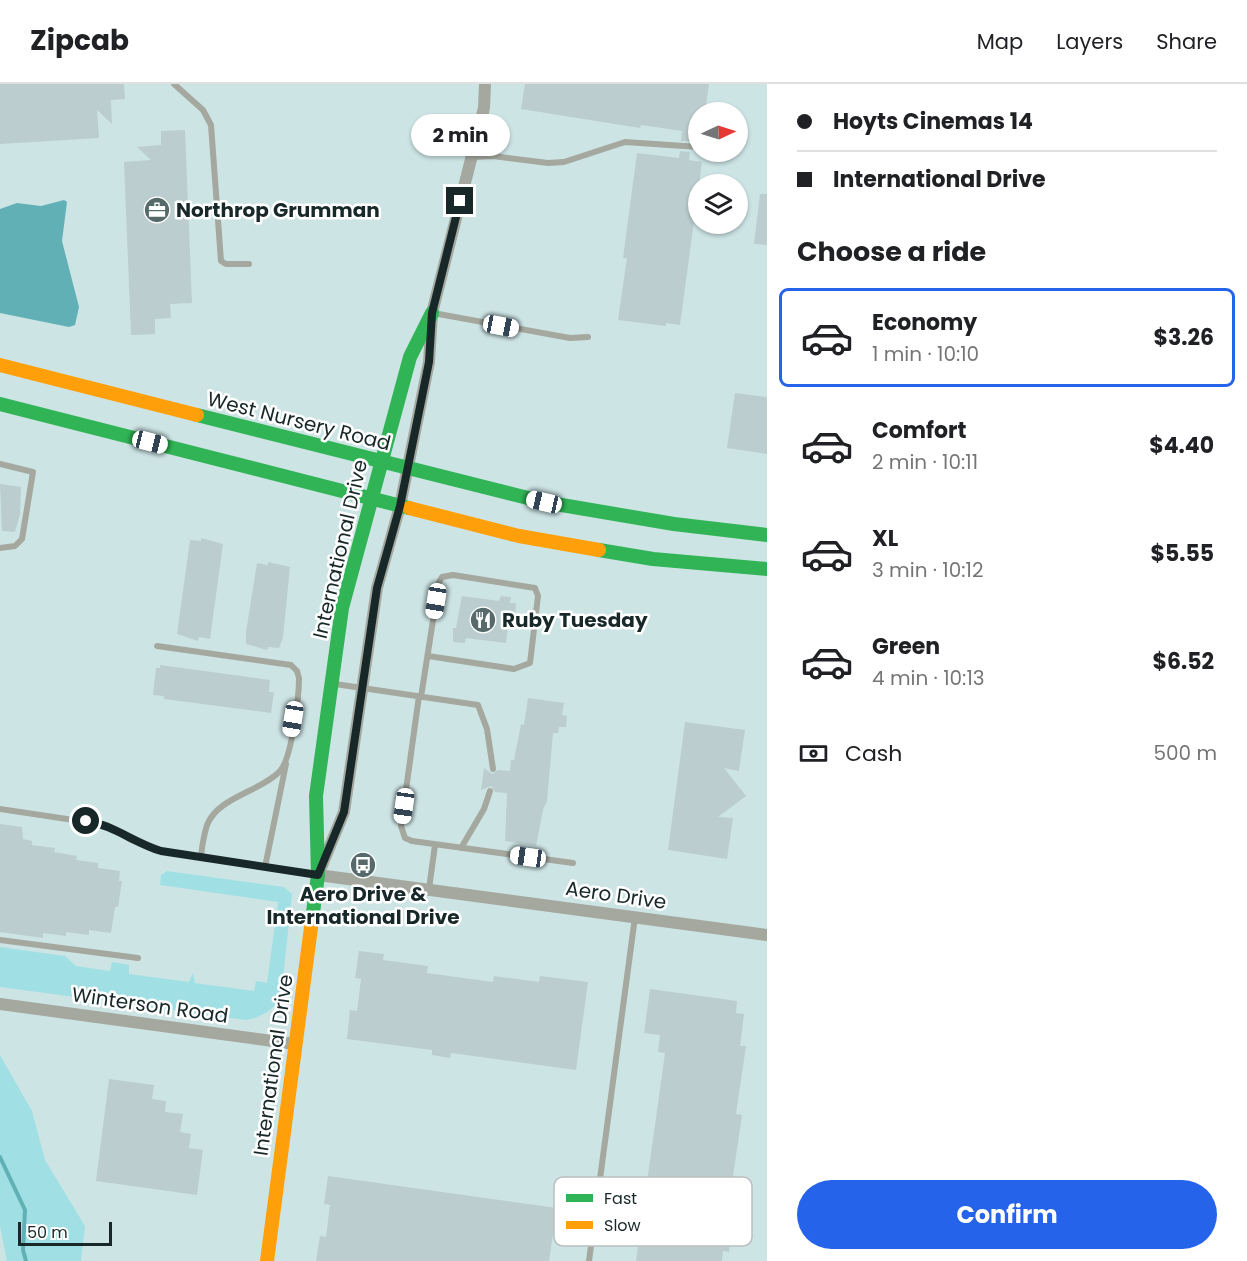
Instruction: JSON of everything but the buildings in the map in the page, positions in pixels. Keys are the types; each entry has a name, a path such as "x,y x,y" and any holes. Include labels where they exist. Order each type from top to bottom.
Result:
{"main road":[{"name":"International Drive","path":"267,1261 318,875 316,796 342,608 370,498 411,357 432,313"},
{"name":"West Nursery Road","path":"0,365 407,469 598,512 693,527 767,535"},
{"path":"3,406 519,536 652,560 767,569"}],"street":[{"name":"International Drive","path":"318,875 344,812 360,688 377,588 400,506 429,362 432,313 484,108 485,84"},
{"name":"Aero Drive","path":"318,875 767,935"},
{"name":"Winterson Road","path":"0,1004 295,1044"}],"lane":[{"path":"174,84 203,110 211,124 221,261 226,264 249,264"},
{"path":"181,90 188,84"},
{"path":"471,157 493,156 556,163 625,142 688,146"},
{"path":"432,313 570,338 588,337"},
{"path":"0,464 33,472 22,539 15,546 0,548"},
{"path":"428,656 514,669 526,666 530,663 538,602 535,588 531,585 453,575 442,577 420,696 402,832 412,841 573,864"},
{"path":"157,646 291,665 297,671 299,686 265,867"},
{"path":"332,684 478,705 487,729 493,769"},
{"path":"201,857 212,816 222,807 279,772 287,758"},
{"path":"460,848 484,809 490,791"},
{"path":"0,809 107,825 143,846 318,875"},
{"path":"429,890 435,844"},
{"path":"600,1177 635,917"},
{"path":"0,940 138,958"},
{"path":"589,1261 591,1246"}],"shaded area":[{"path":"64,200 67,202 62,241 79,307 75,325 69,327 0,313 0,209 17,203 41,206"},
{"path":"167,871 284,887 292,894 281,998 266,1013 246,1020 0,987 0,947 65,956 76,966 110,971 112,962 129,965 129,974 189,982 193,973 195,983 254,991 256,981 267,983 278,902 160,885 161,875"},
{"path":"0,1055 32,1111 45,1160 85,1226 81,1261 7,1261 0,1226"}],"waterway":[{"path":"0,1157 25,1210 23,1250 26,1261"}],"traffic: fast":[{"path":"312,920 318,875 316,796 342,608 410,357 432,313"},
{"path":"0,404 409,508"},
{"path":"197,415 544,502 674,524 767,535"},
{"path":"599,550 653,559 767,569"}],"traffic: slow":[{"path":"0,365 197,415"},
{"path":"409,508 519,536 599,550"},
{"path":"267,1261 312,920"}],"place":[{"name":"Northrop Grumman","path":"157,210"},
{"name":"Ruby Tuesday","path":"483,620"},
{"name":"Aero Drive & International Drive","path":"363,865"}],"route":[{"path":"86,821 107,825 143,846 161,851 318,875 344,812 360,688 377,588 400,506 429,362 432,313 460,201"}]}
